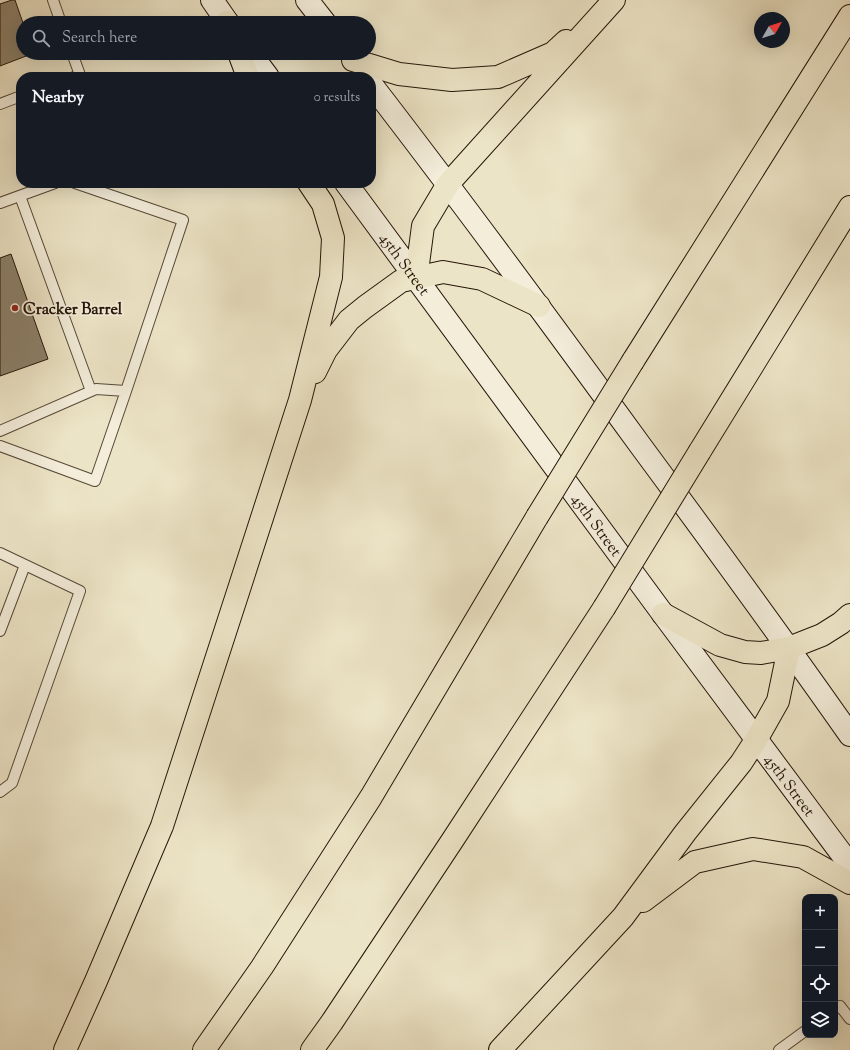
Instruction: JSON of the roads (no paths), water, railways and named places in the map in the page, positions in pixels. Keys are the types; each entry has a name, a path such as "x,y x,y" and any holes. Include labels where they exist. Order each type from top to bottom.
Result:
{"highway":[{"path":"356,63 399,74 452,80 498,77 553,53 611,0"},
{"path":"416,279 423,226 448,184 614,0"},
{"path":"204,1050 262,967 371,797 537,517 850,16"},
{"path":"242,60 246,72"},
{"path":"65,1050 162,826 300,400 331,276 333,238 323,204 312,188"},
{"path":"312,1050 435,867 604,608 850,207"},
{"path":"300,400 326,350 349,320 364,307 402,282 443,272 482,279 538,306"},
{"path":"663,614 720,645 745,652 761,653 789,648 822,635 850,616"},
{"path":"500,1050 623,917 685,832 742,763 778,701 789,648"},
{"path":"623,917 695,862 753,849 803,857 850,883"}],"main road":[{"path":"212,0 223,16"},
{"path":"307,0 320,16"},
{"path":"255,60 264,72"},
{"path":"376,90 448,184 538,306 789,648 850,735"},
{"name":"45th Street","path":"350,188 756,740 850,865"}],"lane":[{"path":"53,0 59,16"},
{"path":"75,60 79,72"},
{"path":"0,104 16,98"},
{"path":"0,203 42,188"},
{"path":"0,446 95,481 183,220 90,188"},
{"path":"20,196 91,391"},
{"path":"0,431 96,389 126,391"},
{"path":"0,553 80,591 12,784 0,792"},
{"path":"0,630 25,565"},
{"path":"838,1007 840,1006 850,1019"},
{"path":"779,1050 802,1033"}],"place":[{"name":"Cracker Barrel","path":"15,308"}]}
